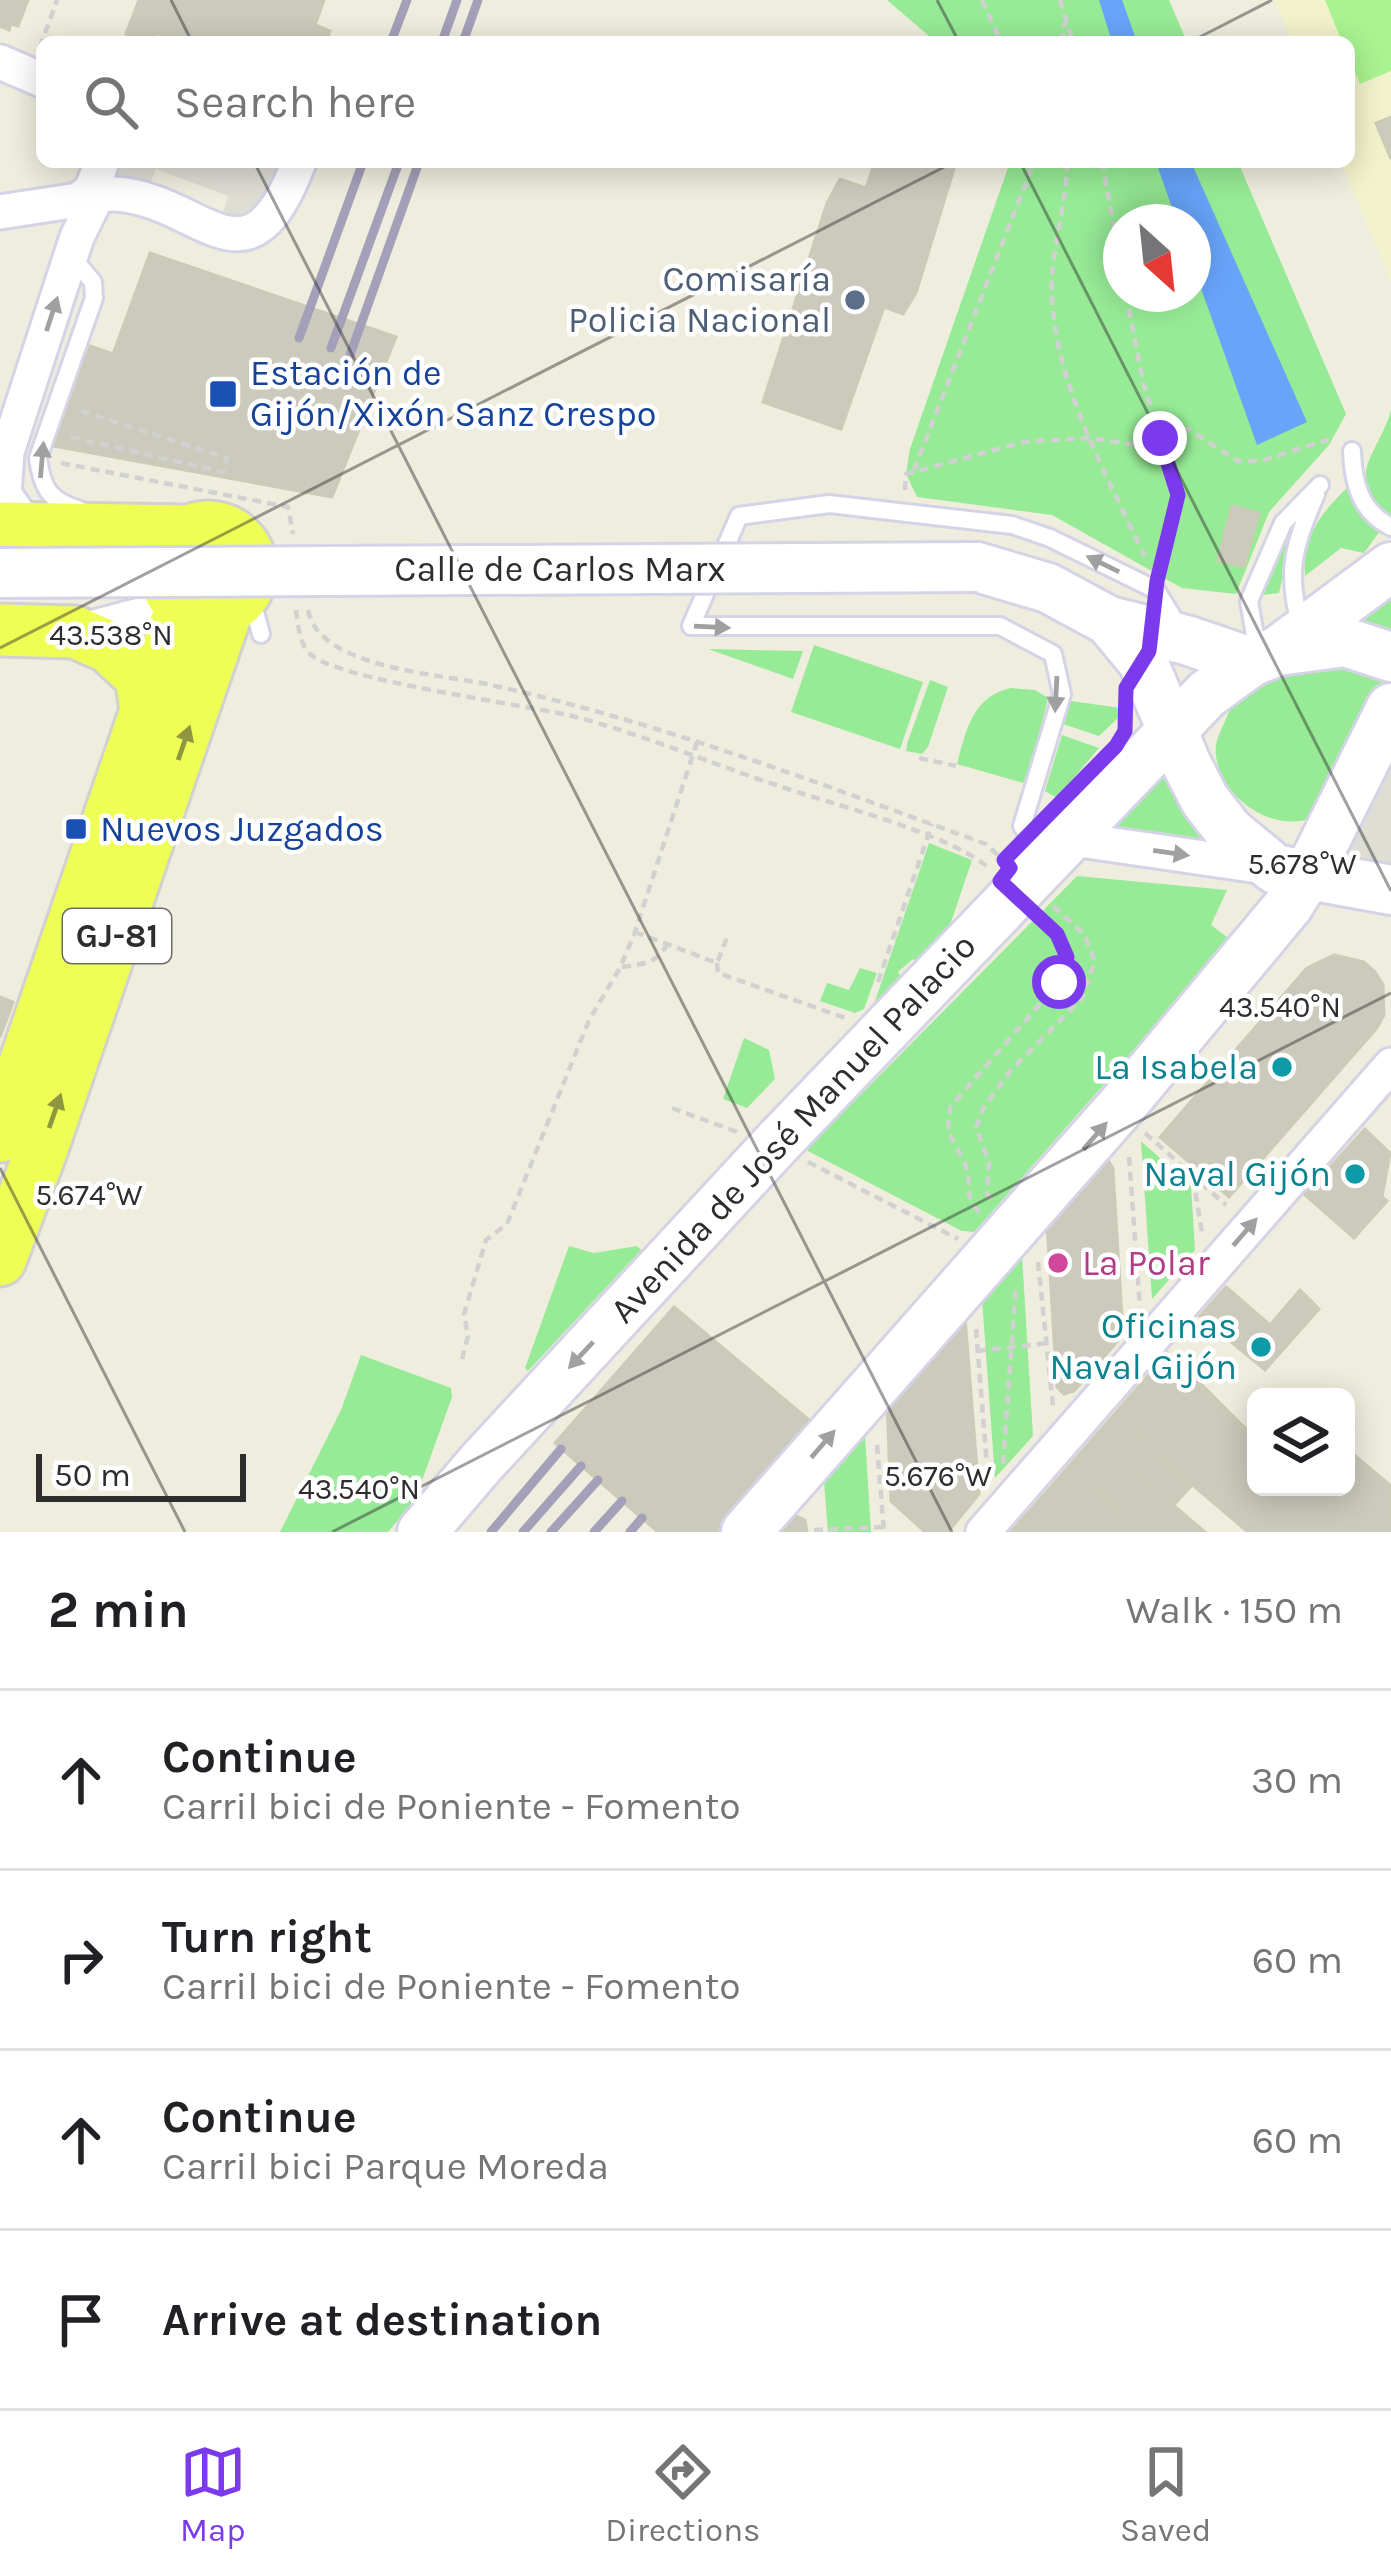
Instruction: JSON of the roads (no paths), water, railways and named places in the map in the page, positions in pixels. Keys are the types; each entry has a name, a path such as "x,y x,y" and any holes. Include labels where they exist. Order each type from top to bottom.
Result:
{"main road":[{"path":"14,528 222,529 248,550 224,601"},
{"name":"GJ-81","path":"197,528 176,541 164,572 224,601"},
{"name":"Calle de Carlos Marx","path":"0,573 977,567 1048,588 1109,620 1152,634 1280,650 1345,642 1391,656"},
{"path":"1280,650 1391,567"},
{"name":"GJ-81","path":"0,1136 147,716 224,601"},
{"name":"GJ-81","path":"0,1261 104,971 224,601"},
{"name":"Calle de Carlos Marx","path":"1109,620 1143,662 1170,731 1205,800 1229,831 1292,871"},
{"path":"0,630 75,632 109,647 141,677 147,716"},
{"name":"Avenida de José Manuel Palacio","path":"422,1532 775,1145 1002,877 1066,838 1207,694 1280,650"},
{"path":"746,1532 988,1265 1270,928 1292,871 1391,708"},
{"path":"1292,871 1391,890"}],"street":[{"path":"0,62 36,63"},
{"path":"0,212 97,185 228,234 247,233 268,221 295,168"},
{"path":"14,528 4,494 7,452 97,185"},
{"path":"41,202 70,217 74,247"},
{"path":"75,632 224,601"},
{"path":"1066,838 1292,871"},
{"path":"987,1527 1391,1065"}],"lane":[{"path":"74,247 93,282 94,298 38,458 41,485 56,503 84,511 182,518 197,528"},
{"path":"1352,451 1353,477 1371,517 1391,527"},
{"path":"1319,485 1296,540 1280,650 1249,601 1283,524 1319,485"},
{"path":"1066,838 1029,836 1022,826 1062,694 1053,654 1000,626 691,626 739,516 829,504 1012,525 1156,590 1186,640"}],"water":[{"path":"1099,0 1122,0 1135,36 1110,36"},
{"path":"1158,168 1194,168 1210,204 1171,204"},
{"path":"1211,207 1307,422 1257,445 1209,312"}],"railway":[{"path":"393,36 407,0"},
{"path":"444,36 457,0"},
{"path":"465,36 478,0"},
{"path":"299,338 361,168"},
{"path":"331,348 397,168"},
{"path":"350,355 417,168"},
{"path":"491,1532 561,1449"},
{"path":"523,1532 581,1466"},
{"path":"551,1532 598,1480"},
{"path":"594,1532 622,1501"},
{"path":"630,1532 642,1518"}],"place":[{"name":"Comisaría Policia Nacional","path":"855,300"},
{"name":"Estación de Gijón/Xixón Sanz Crespo","path":"223,394"},
{"name":"Nuevos Juzgados","path":"76,829"},
{"name":"La Isabela","path":"1282,1067"},
{"name":"Naval Gijón","path":"1355,1174"},
{"name":"La Polar","path":"1058,1263"},
{"name":"Oficinas Naval Gijón","path":"1261,1347"}]}
